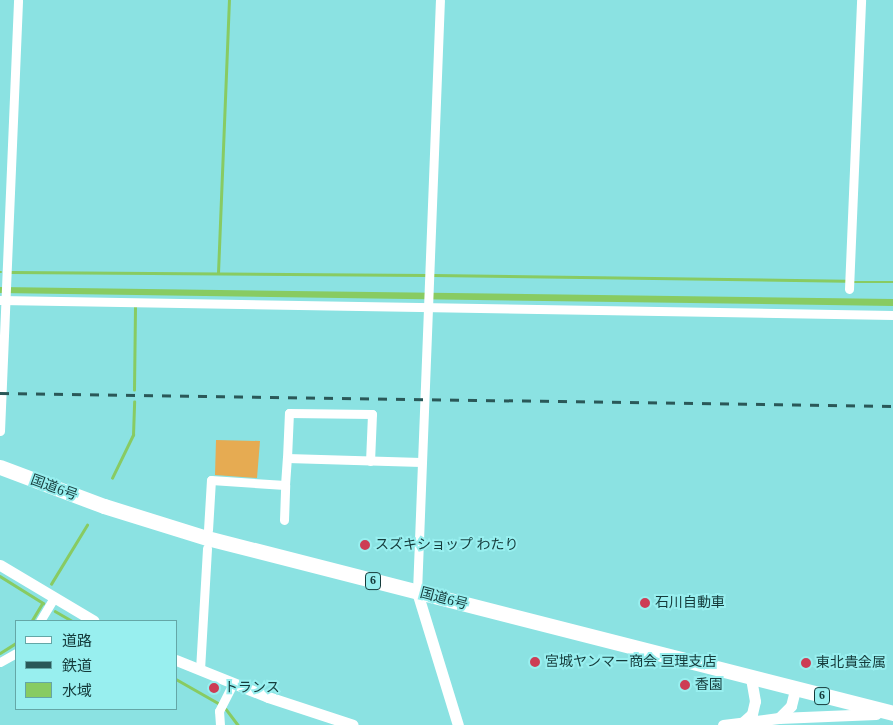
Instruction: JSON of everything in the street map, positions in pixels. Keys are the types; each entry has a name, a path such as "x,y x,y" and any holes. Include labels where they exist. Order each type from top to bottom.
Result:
{"highway":[{"name":"国道6号","path":"0,467 104,506 207,538 893,714"}],"street":[{"path":"0,431 4,295 18,0"},
{"path":"440,0 417,592 458,725"},
{"path":"849,288 861,0"},
{"path":"4,295 427,307 893,315"},
{"path":"284,520 289,413 372,414 370,461"},
{"path":"287,458 421,462"},
{"path":"208,530 211,480 285,485"},
{"path":"200,670 207,548"},
{"path":"0,565 92,620"},
{"path":"41,620 54,598"},
{"path":"0,662 15,654"},
{"path":"178,661 233,683 353,725"},
{"path":"743,722 752,714 755,701 751,679"},
{"path":"220,725 219,711 233,683"},
{"path":"779,718 790,706 795,690"},
{"path":"848,702 893,704"},
{"path":"723,725 779,718 847,713 893,714"}],"shaded area":[{"path":"216,440 260,441 257,478 215,475"}],"water":[{"path":"0,287 893,299 893,306 0,293"}],"waterway":[{"path":"218,273 229,0"},
{"path":"11,272 425,275"},
{"path":"433,275 845,281"},
{"path":"854,282 893,282"},
{"path":"134,390 135,306"},
{"path":"112,478 133,435 134,402"},
{"path":"51,584 87,525"},
{"path":"0,576 43,603 33,620"},
{"path":"55,611 70,620"},
{"path":"0,653 15,644"},
{"path":"178,680 218,703"},
{"path":"226,709 238,725"}],"railway":[{"path":"0,393 893,406"}],"place":[{"name":"スズキショップ わたり","path":"365,545"},
{"name":"石川自動車","path":"645,603"},
{"name":"宮城ヤンマー商会 亘理支店","path":"535,662"},
{"name":"東北貴金属","path":"806,663"},
{"name":"香園","path":"685,685"},
{"name":"トランス","path":"214,688"}]}
